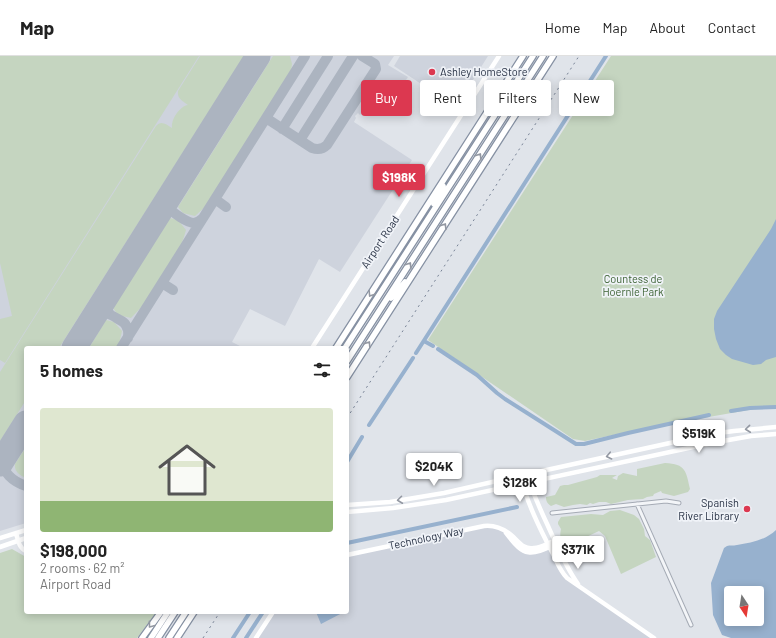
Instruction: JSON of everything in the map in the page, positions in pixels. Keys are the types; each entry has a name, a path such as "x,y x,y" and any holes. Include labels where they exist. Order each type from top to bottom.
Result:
{"highway":[{"path":"337,346 523,56"},
{"path":"346,346 533,56"},
{"path":"349,358 543,56"},
{"path":"349,374 553,56"},
{"path":"425,224 452,166"},
{"path":"380,310 416,270"},
{"path":"142,638 160,614"},
{"path":"151,638 167,614"},
{"path":"158,638 174,614"},
{"path":"169,638 185,614"},
{"path":"177,638 193,614"}],"street":[{"name":"Airport Road","path":"313,346 499,56"},
{"path":"349,505 425,497 661,444 727,432 776,427"},
{"path":"727,432 728,440"},
{"path":"721,433 722,441"},
{"path":"349,512 387,509 461,498 722,441 776,434"},
{"path":"527,474 533,492 555,542 569,570 582,588"},
{"path":"520,475 526,495 548,545 565,575 654,638"},
{"path":"552,513 666,501 679,503"},
{"path":"637,504 691,625"},
{"name":"Technology Way","path":"349,555 480,526 494,526 504,530 518,547 526,552 536,552 555,542"},
{"path":"0,538 24,531"},
{"path":"16,533 18,540 24,550"},
{"path":"0,547 24,538"},
{"path":"256,638 272,614"}],"shaded area":[{"path":"0,56 394,56 388,65 408,77 406,80 361,80 361,114 360,115 358,113 355,116 356,118 354,122 412,160 340,272 319,259 285,326 250,309 232,342 240,346 24,346 24,524 0,531"},
{"path":"400,56 488,56 473,80 420,80 420,83 394,66"},
{"path":"480,526 504,530 518,547 549,547 563,573 654,638 256,638 272,614 349,614 349,555"}],"green space":[{"path":"0,56 199,56 5,363 0,360 0,319 12,316 0,263"},
{"path":"200,56 244,56 60,346 24,346 24,403 0,441 0,372 156,126 162,123 172,128 173,121 177,114 182,108 188,105 179,98 178,91"},
{"path":"273,56 290,56 292,64 291,71 260,123 205,207 195,216 183,213 178,207"},
{"name":"Countess de Hoernle Park","path":"611,56 776,56 776,408 760,408 646,428 585,441 573,439 428,340 572,116 614,116 614,80 596,80"},
{"path":"170,218 178,220 186,230 176,254 148,298 136,313 131,318 118,315 113,308"},
{"path":"106,320 114,322 122,331 118,346 90,346"},
{"path":"24,450 24,477 15,469 15,464"},
{"path":"665,463 677,465 684,470 690,489 688,492 674,496 662,493 661,491 653,496 643,499 628,500 611,504 599,502 593,504 590,503 587,505 580,504 564,507 556,504 551,506 547,501 546,497 555,495 560,486 600,475 617,475 612,478 617,480 618,476 623,473 637,476 637,469"},
{"path":"620,510 634,515 639,519 644,529 645,536 650,540 656,557 621,574 605,536 599,531 567,546 561,539 561,529 558,522 561,517 591,514 603,515 610,511"},
{"path":"12,549 24,556 24,614 155,614 137,638 0,638 0,553"}],"water":[{"path":"776,219 776,357 766,360 761,364 753,365 732,359 720,349 714,329 714,319 717,311"},
{"path":"776,530 776,638 731,638 722,635 713,615 711,583 724,548 758,540 768,536"},
{"path":"317,614 340,614 321,624"}],"waterway":[{"path":"416,353 606,56"},
{"path":"424,341 433,346"},
{"path":"438,349 477,375 505,399 576,444 584,444 709,415"},
{"path":"369,425 413,358"},
{"path":"731,411 750,408 776,407"},
{"path":"349,459 362,437"},
{"path":"349,543 517,507"},
{"path":"233,638 249,614"},
{"path":"246,638 262,614"}],"taxiway":[{"path":"122,346 305,56"},
{"path":"282,129 328,56"},
{"path":"300,140 353,56"},
{"path":"266,118 312,148 318,149 324,147 327,145 376,69 375,64 362,56"},
{"path":"169,197 169,207 180,217 194,223 203,218"},
{"path":"215,199 226,207"},
{"path":"158,214 165,211 173,212"},
{"path":"162,283 173,290"},
{"path":"104,300 104,308 110,314"},
{"path":"94,316 100,313 106,313 122,321 128,329 128,338"},
{"path":"4,458 3,463 6,472 17,482 24,485"}],"runway":[{"path":"75,346 258,56"},
{"path":"0,464 24,426"}],"railway":[{"path":"349,415 579,56"},
{"path":"203,638 219,614"}],"place":[{"name":"Ashley HomeStore","path":"432,72"},
{"name":"Spanish River Library","path":"747,509"}]}
